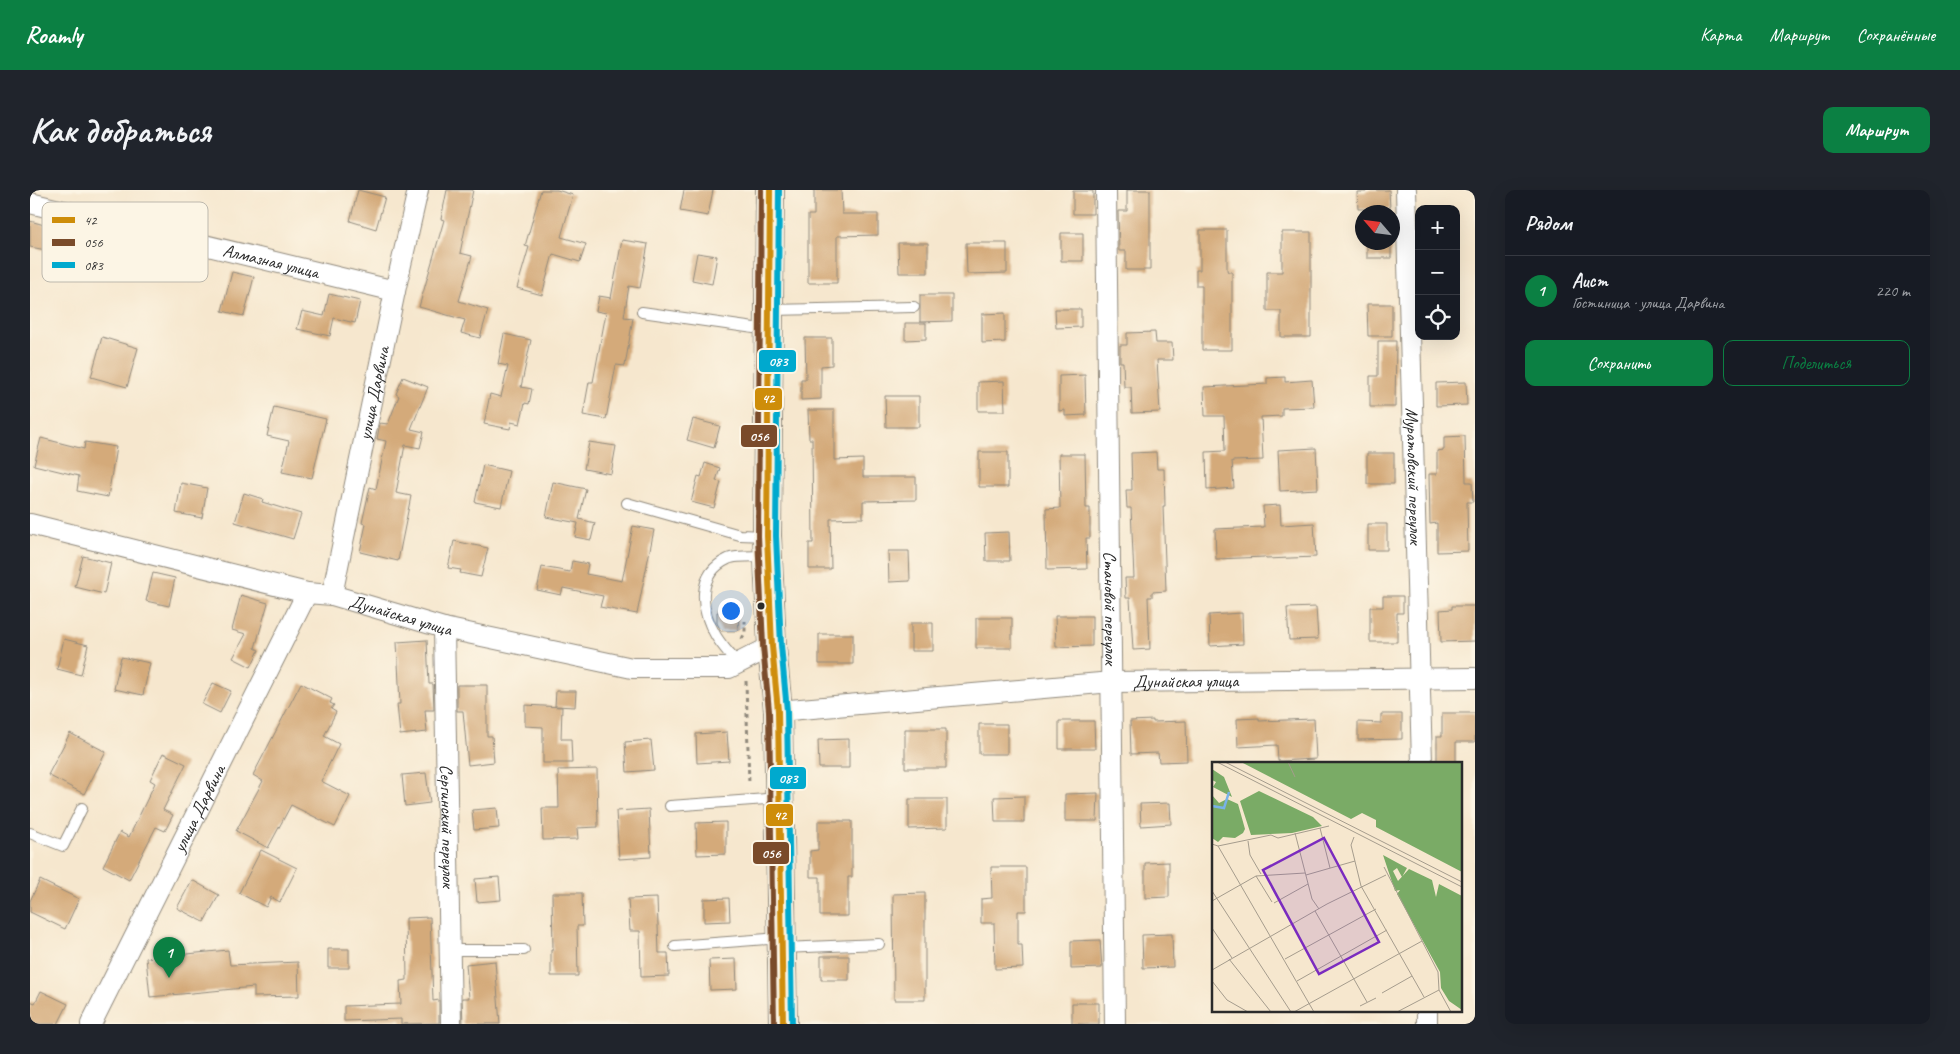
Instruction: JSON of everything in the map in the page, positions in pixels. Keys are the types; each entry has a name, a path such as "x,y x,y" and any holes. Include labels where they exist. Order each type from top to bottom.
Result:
{"street":[{"name":"улица Дарвина","path":"332,596 395,291 418,190"},
{"path":"770,190 768,546 772,646 778,711 784,1024"},
{"name":"Становой переулок","path":"1106,190 1115,1024"},
{"name":"Муратовский переулок","path":"1406,190 1422,762"},
{"name":"Алмазная улица","path":"208,246 395,291"},
{"name":"Дунайская улица","path":"30,524 307,592 332,596 444,628 632,668 729,668 772,646"},
{"name":"улица Дарвина","path":"91,1024 307,592"},
{"name":"Сергинский переулок","path":"444,628 451,1024"},
{"name":"Дунайская улица","path":"778,711 1112,682 1475,678"}],"lane":[{"path":"642,312 770,320 914,308"},
{"path":"627,503 768,546"},
{"path":"738,663 716,636 704,608 705,585 711,571 730,558 768,546"},
{"path":"670,806 779,798"},
{"path":"30,832 63,846 82,808"},
{"path":"675,946 782,943 879,944"},
{"path":"450,950 524,950"}],"building":[{"path":"358,190 385,197 376,229 350,221"},
{"path":"447,190 473,190 460,253 472,256 459,301 488,310 480,338 461,333 465,320 419,307 444,220 441,219"},
{"path":"541,190 557,190 573,195 561,237 586,244 580,262 553,254 542,295 517,288 529,247 525,246"},
{"path":"684,190 713,190 708,216 680,211"},
{"path":"814,190 841,190 842,214 878,214 878,235 837,236 837,283 808,283 808,215 814,215"},
{"path":"1127,190 1150,190 1150,270 1126,270 1126,251 1119,251 1118,211 1127,211"},
{"path":"1366,190 1389,190 1390,205 1358,205 1357,192 1366,192"},
{"path":"1073,191 1093,191 1093,214 1073,214"},
{"path":"30,221 42,224 42,249 30,247"},
{"path":"1200,230 1227,230 1227,270 1232,272 1232,350 1202,350 1202,286 1196,286 1196,270 1200,270"},
{"path":"1282,232 1311,232 1311,337 1281,337 1281,311 1267,311 1267,272 1282,272"},
{"path":"1061,233 1083,233 1083,261 1061,261"},
{"path":"622,240 648,244 640,288 629,286 624,317 633,318 625,366 616,365 606,419 583,415 589,382 593,382 606,313 596,311 599,296 611,298"},
{"path":"898,243 928,243 928,273 899,273"},
{"path":"966,243 1007,243 1007,273 967,274"},
{"path":"1367,250 1391,250 1391,258 1367,258"},
{"path":"697,253 717,256 712,284 692,280"},
{"path":"232,272 254,277 244,316 222,311"},
{"path":"329,294 360,301 355,323 334,318 330,336 297,329 302,311 324,316"},
{"path":"920,295 952,295 952,321 920,322"},
{"path":"1367,304 1392,304 1392,336 1368,336"},
{"path":"1055,309 1081,309 1081,327 1056,328"},
{"path":"1005,313 1005,342 982,343 982,314"},
{"path":"905,323 926,323 926,339 905,340"},
{"path":"1155,332 1156,343 1172,343 1173,360 1157,360 1160,412 1132,413 1131,387 1124,387 1123,362 1120,362 1120,345 1127,345 1127,333"},
{"path":"504,334 531,340 521,387 532,389 529,404 525,403 520,424 511,422 510,429 484,424 490,394 501,397 508,366 498,364"},
{"path":"102,337 138,348 127,387 91,377"},
{"path":"805,338 832,338 832,365 821,366 821,399 801,400 801,379 806,379"},
{"path":"1378,341 1396,341 1395,407 1370,407 1370,376 1378,376"},
{"path":"1085,375 1086,415 1065,416 1065,410 1059,411 1059,376"},
{"path":"403,377 428,387 411,429 424,432 420,448 405,445 396,493 411,496 398,561 360,552 366,524 362,523 370,487 376,489 386,441 377,439 380,423 388,424 399,396 396,394"},
{"path":"1285,377 1285,382 1312,380 1314,407 1282,408 1282,416 1261,417 1263,460 1232,461 1234,488 1207,490 1206,452 1225,451 1224,416 1205,416 1204,387 1267,384 1267,378"},
{"path":"1004,381 1005,411 978,411 978,382"},
{"path":"1466,382 1467,405 1436,406 1436,383"},
{"path":"885,396 919,396 919,427 886,427"},
{"path":"274,407 326,419 312,478 282,472 289,441 267,436"},
{"path":"808,410 834,410 834,460 863,459 863,477 916,477 916,500 863,501 863,518 830,519 831,569 809,569 809,543 813,543 812,439 809,439"},
{"path":"693,419 720,426 714,448 687,440"},
{"path":"1465,436 1466,482 1472,482 1473,502 1467,502 1468,551 1437,552 1437,523 1430,524 1429,474 1437,474 1437,451 1444,450 1444,437"},
{"path":"41,438 84,449 85,442 116,447 108,497 77,491 79,476 34,465"},
{"path":"589,442 616,446 611,474 584,469"},
{"path":"1316,448 1318,489 1280,491 1278,450"},
{"path":"979,452 1008,452 1008,487 979,487"},
{"path":"1156,452 1157,469 1164,469 1165,506 1163,506 1166,591 1152,592 1152,597 1148,597 1150,649 1133,650 1130,598 1126,598 1125,578 1134,578 1131,508 1127,508 1126,490 1132,490 1131,453"},
{"path":"1367,453 1394,453 1394,484 1367,484"},
{"path":"1059,454 1085,454 1086,508 1090,508 1090,538 1086,538 1087,569 1047,570 1046,509 1060,508"},
{"path":"705,463 720,468 716,481 721,482 714,508 691,502 698,476 701,477"},
{"path":"483,465 509,471 501,507 475,502"},
{"path":"553,482 586,489 579,519 595,523 591,540 575,537 578,523 546,517"},
{"path":"181,483 207,488 202,518 176,513"},
{"path":"244,493 263,499 262,502 301,514 293,539 235,522"},
{"path":"1280,505 1281,525 1314,523 1316,557 1216,559 1215,529 1264,527 1263,506"},
{"path":"1368,524 1387,524 1387,550 1368,550"},
{"path":"633,526 654,530 637,614 600,607 603,596 563,588 561,595 537,590 542,567 570,572 572,561 588,564 586,574 622,581"},
{"path":"1009,532 1010,561 986,561 985,533"},
{"path":"454,541 488,548 481,577 460,573 461,570 448,568"},
{"path":"888,551 909,551 910,581 889,582"},
{"path":"83,556 111,563 104,594 75,587"},
{"path":"153,573 175,578 169,606 146,601"},
{"path":"241,595 268,603 255,648 259,650 251,667 233,658 246,634 232,630"},
{"path":"1383,596 1403,596 1403,613 1397,613 1397,642 1370,642 1370,607 1383,607"},
{"path":"1452,606 1475,606 1475,641 1441,642 1440,610 1452,609"},
{"path":"1316,607 1318,639 1289,640 1287,608"},
{"path":"717,612 739,613 738,631 721,631 717,623"},
{"path":"1242,613 1243,644 1210,646 1209,615"},
{"path":"1055,616 1092,616 1092,646 1056,647"},
{"path":"976,618 1012,618 1012,648 976,648"},
{"path":"911,623 933,623 933,651 911,651"},
{"path":"819,634 853,634 853,664 819,664"},
{"path":"64,639 88,645 81,675 57,669"},
{"path":"427,640 429,684 433,684 434,710 425,710 427,732 400,735 397,704 400,704 397,642"},
{"path":"121,657 150,663 143,695 114,689"},
{"path":"213,683 231,691 220,713 202,704"},
{"path":"301,683 332,699 330,703 334,705 331,709 336,712 324,736 339,744 321,781 350,796 335,827 291,805 268,848 236,831 263,781 253,775"},
{"path":"457,685 487,685 487,736 492,736 494,762 468,765 463,711 457,711"},
{"path":"556,691 576,691 575,707 555,706"},
{"path":"525,705 562,707 561,739 571,739 572,763 543,763 543,727 525,726"},
{"path":"1442,713 1475,713 1475,742 1456,742 1456,762 1437,762 1437,736 1442,736"},
{"path":"1381,714 1402,714 1402,739 1358,740 1358,722 1381,723"},
{"path":"1259,718 1259,721 1314,719 1316,759 1278,761 1277,745 1238,747 1237,719"},
{"path":"1153,720 1153,722 1186,721 1187,761 1159,762 1158,753 1131,754 1130,721"},
{"path":"1059,721 1094,721 1095,749 1059,749"},
{"path":"979,724 1007,724 1007,754 979,754"},
{"path":"905,729 946,729 946,768 905,768"},
{"path":"727,732 729,761 697,763 696,734"},
{"path":"70,733 106,752 84,794 48,775"},
{"path":"849,739 849,768 819,768 818,740"},
{"path":"651,740 654,770 627,772 625,742"},
{"path":"163,753 186,764 163,810 173,815 165,831 156,827 129,880 103,866 120,832 129,837 155,783 150,780"},
{"path":"597,769 598,827 577,828 578,839 543,840 542,808 559,808 558,770"},
{"path":"426,773 430,803 405,806 402,775"},
{"path":"1098,793 1097,821 1065,821 1065,794"},
{"path":"1024,796 1024,822 995,822 994,797"},
{"path":"909,799 947,799 947,828 909,829"},
{"path":"1170,803 1171,824 1141,826 1140,804"},
{"path":"497,808 499,828 474,830 472,810"},
{"path":"649,809 651,857 619,859 616,811"},
{"path":"818,821 852,821 852,877 848,877 848,916 820,916 820,877 810,877 810,851 818,850"},
{"path":"726,822 726,854 697,855 696,823"},
{"path":"261,850 297,868 280,902 271,897 266,907 239,893"},
{"path":"1169,862 1169,897 1145,898 1145,863"},
{"path":"991,867 1026,867 1026,911 1018,911 1018,945 1022,945 1023,968 995,969 994,923 981,923 981,899 992,898"},
{"path":"499,877 501,900 477,902 475,879"},
{"path":"40,880 79,899 65,929 30,912 30,901"},
{"path":"192,880 219,895 204,922 177,908"},
{"path":"552,893 582,893 583,926 577,926 578,976 551,976 551,950 553,950"},
{"path":"925,893 925,1000 894,1000 893,894"},
{"path":"657,898 659,953 668,953 669,976 641,977 640,931 630,931 628,899"},
{"path":"729,898 730,921 704,922 704,899"},
{"path":"430,917 433,1001 439,1000 439,1023 401,1024 401,1019 344,1021 344,1006 401,1004 400,981 407,980 406,918"},
{"path":"1172,934 1173,967 1143,968 1142,935"},
{"path":"1100,940 1102,968 1071,969 1071,941"},
{"path":"328,949 349,949 349,968 328,968"},
{"path":"228,950 230,965 298,962 299,996 254,997 254,987 150,997 146,958"},
{"path":"821,956 849,956 849,980 821,980"},
{"path":"736,959 737,989 710,990 709,960"},
{"path":"495,961 500,1024 463,1024 462,998 469,998 466,964"},
{"path":"41,991 68,1004 58,1024 30,1024 30,1001 35,1003"},
{"path":"1072,1003 1099,1003 1099,1024 1072,1024"}],"transit line":[{"name":"056","path":"761,190 758,536 763,646 769,711 774,1024"},
{"name":"42","path":"770,190 767,536 772,646 778,711 783,1024"},
{"name":"083","path":"779,190 776,536 781,645 787,711 792,1024"}],"place":[{"name":"Аист","path":"169,978"}]}
